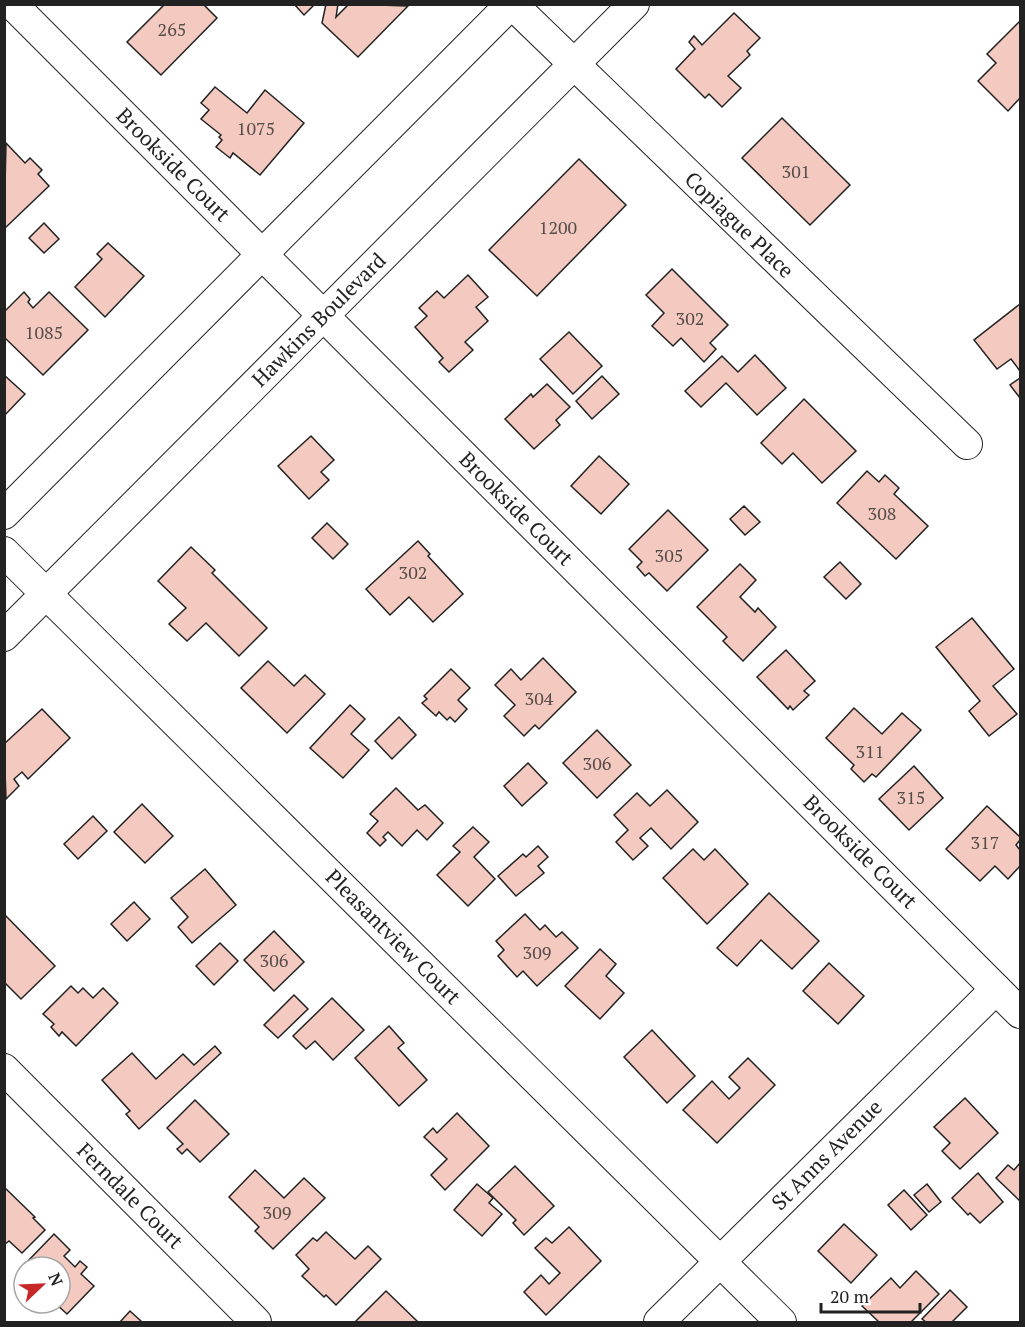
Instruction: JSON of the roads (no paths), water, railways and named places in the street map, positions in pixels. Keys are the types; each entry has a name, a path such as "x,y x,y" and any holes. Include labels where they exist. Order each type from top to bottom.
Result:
{"street":[{"name":"Brookside Court","path":"12,4 1020,1013"},
{"path":"4,514 511,4"},
{"name":"Copiague Place","path":"511,4 967,444"},
{"name":"Hawkins Boulevard","path":"4,636 634,4"},
{"name":"Pleasantview Court","path":"4,552 781,1323"},
{"name":"St Anns Avenue","path":"659,1323 996,989"},
{"name":"Ferndale Court","path":"4,1069 256,1323"}]}
